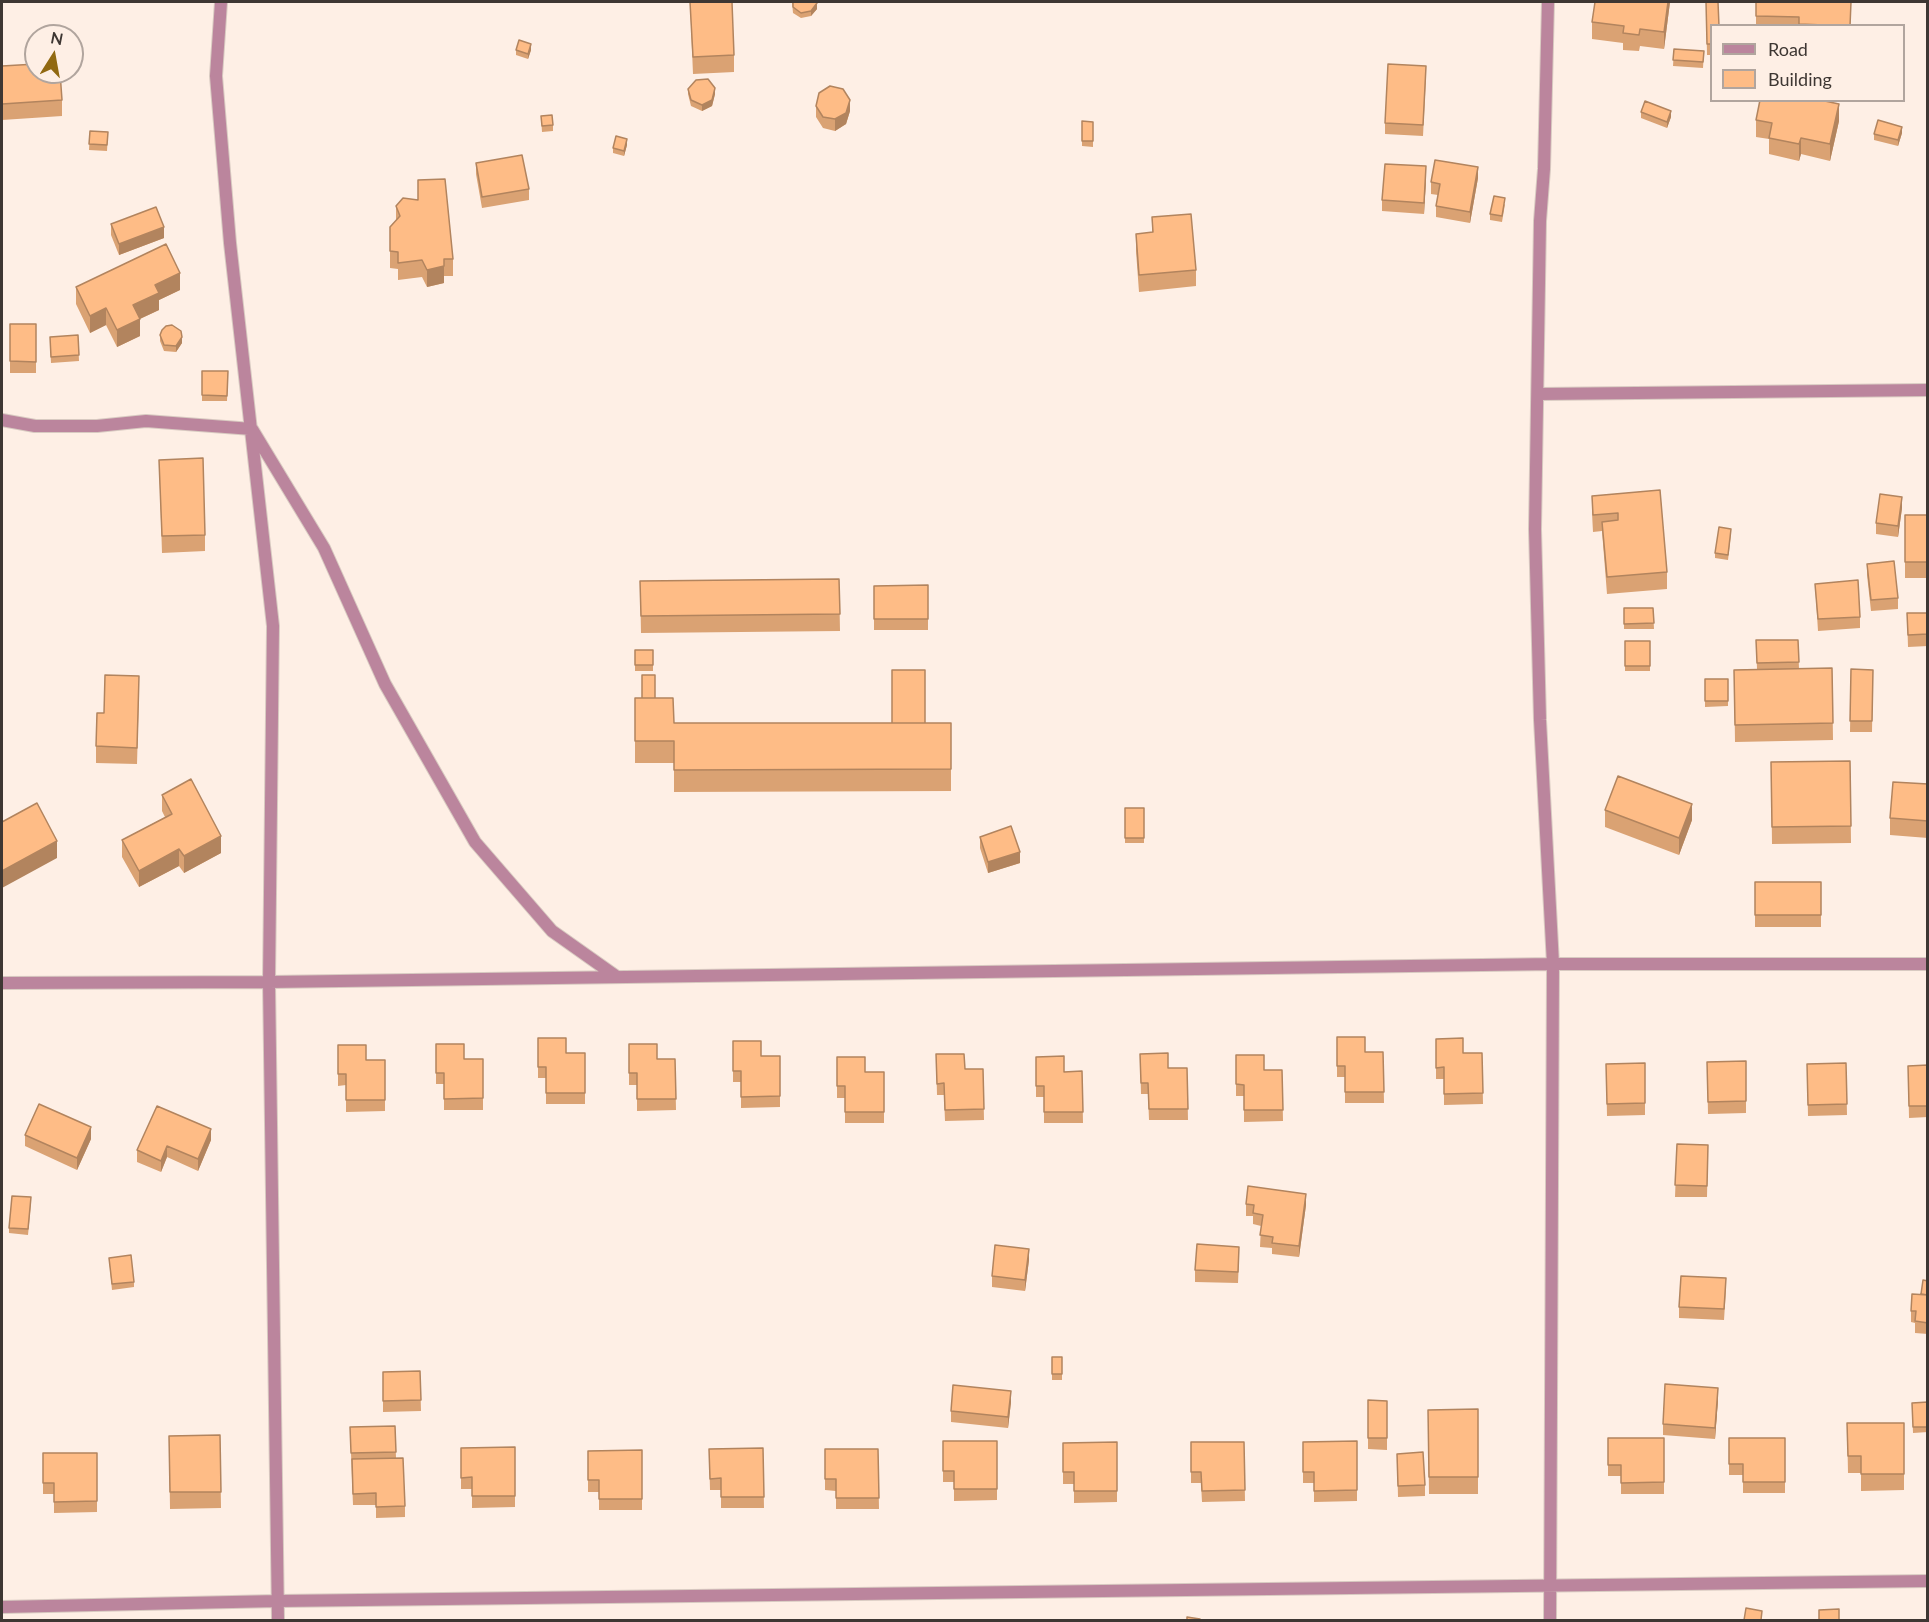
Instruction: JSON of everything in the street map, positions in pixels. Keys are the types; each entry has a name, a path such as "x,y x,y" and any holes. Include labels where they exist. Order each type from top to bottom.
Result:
{"street":[{"path":"221,2 216,76 230,243 273,626 269,982 278,1620"},
{"path":"1548,2 1544,169 1540,221 1539,394 1535,529 1536,628 1553,964 1550,1620"},
{"path":"1539,394 1928,390"},
{"path":"2,420 35,426 97,426 146,421 252,429"},
{"path":"252,429 324,548 385,684 475,842 552,931 617,977"},
{"path":"2,983 269,982 1553,964 1928,964"},
{"path":"2,1607 278,1601 1928,1581"}],"building":[{"path":"690,2 732,2 734,55 693,57"},
{"path":"793,2 817,3 811,11 801,13 793,7"},
{"path":"1595,2 1668,2 1664,32 1640,29 1639,35 1623,33 1624,26 1592,22"},
{"path":"1706,2 1718,2 1719,24 1710,24 1710,44 1707,44"},
{"path":"1756,2 1851,2 1850,24 1799,24 1799,17 1756,16"},
{"path":"519,40 531,44 528,54 516,50"},
{"path":"1674,49 1704,51 1703,62 1673,60"},
{"path":"1388,64 1426,66 1423,125 1385,123"},
{"path":"24,65 24,84 61,84 62,100 2,104 2,66"},
{"path":"708,79 715,88 712,100 702,105 691,100 688,89 696,80"},
{"path":"830,86 843,89 850,100 846,113 835,119 823,117 816,106 819,93"},
{"path":"1645,101 1671,111 1667,122 1641,112"},
{"path":"1760,102 1839,104 1830,144 1801,138 1799,144 1769,138 1772,123 1756,120"},
{"path":"552,115 553,125 542,126 541,116"},
{"path":"1878,120 1902,127 1898,140 1874,134"},
{"path":"1082,121 1093,122 1093,141 1082,141"},
{"path":"90,131 108,132 107,145 89,144"},
{"path":"616,136 627,139 624,151 613,148"},
{"path":"522,155 529,189 482,197 476,163"},
{"path":"1435,160 1478,167 1470,212 1436,206 1440,184 1431,182"},
{"path":"1385,164 1426,166 1424,203 1382,200"},
{"path":"445,179 453,259 444,259 444,266 427,270 422,260 398,263 398,252 390,251 390,227 400,216 396,206 403,198 418,200 418,180"},
{"path":"1494,196 1505,198 1502,216 1490,214"},
{"path":"156,207 164,227 119,244 111,224"},
{"path":"1191,214 1196,270 1139,275 1136,234 1153,232 1152,217"},
{"path":"166,244 180,273 155,285 159,293 133,305 140,319 117,330 106,308 90,316 76,287"},
{"path":"10,324 36,324 36,362 10,361"},
{"path":"172,325 181,331 182,337 176,346 164,345 160,335 162,330"},
{"path":"78,335 79,355 51,357 50,337"},
{"path":"202,371 228,371 227,396 202,395"},
{"path":"203,458 205,535 162,536 159,460"},
{"path":"1660,490 1667,572 1607,577 1602,522 1618,520 1618,513 1593,515 1592,496"},
{"path":"1880,494 1902,497 1898,526 1876,523"},
{"path":"1905,515 1928,515 1928,562 1905,562"},
{"path":"1719,527 1731,529 1728,555 1715,553"},
{"path":"1894,561 1898,598 1871,600 1867,564"},
{"path":"839,579 840,614 641,616 640,581"},
{"path":"1858,580 1860,617 1818,619 1815,584"},
{"path":"928,585 928,619 874,619 874,586"},
{"path":"1624,608 1653,608 1654,623 1624,624"},
{"path":"1907,613 1928,613 1928,634 1908,635"},
{"path":"1756,640 1798,640 1799,662 1757,663"},
{"path":"1625,641 1650,641 1650,666 1625,666"},
{"path":"635,650 653,650 653,665 635,665"},
{"path":"1832,668 1833,723 1735,725 1734,670"},
{"path":"1851,669 1873,670 1872,721 1850,721"},
{"path":"892,670 925,670 925,723 892,723"},
{"path":"105,675 139,676 137,748 96,746 97,713 104,713"},
{"path":"642,675 655,675 655,698 642,698"},
{"path":"1705,679 1728,679 1728,701 1705,701"},
{"path":"635,698 673,698 674,723 951,723 951,769 674,770 674,741 635,741"},
{"path":"1850,761 1851,826 1772,827 1771,762"},
{"path":"1618,776 1692,804 1679,838 1605,810"},
{"path":"191,779 221,836 184,856 179,849 139,871 122,840 172,814 162,795"},
{"path":"1893,782 1928,784 1928,821 1890,818"},
{"path":"37,803 57,841 2,871 2,822"},
{"path":"1125,808 1144,808 1144,838 1125,838"},
{"path":"1011,826 1020,852 988,862 980,837"},
{"path":"1755,882 1821,882 1821,915 1755,915"},
{"path":"1337,1037 1365,1037 1365,1052 1383,1052 1384,1092 1345,1092 1345,1066 1337,1066"},
{"path":"538,1038 566,1038 566,1053 585,1053 585,1093 546,1093 546,1067 538,1067"},
{"path":"1463,1038 1463,1053 1482,1053 1483,1093 1444,1094 1444,1067 1436,1068 1436,1039"},
{"path":"733,1041 761,1041 761,1056 780,1056 780,1096 741,1097 741,1071 733,1071"},
{"path":"436,1044 464,1044 464,1059 483,1059 483,1098 444,1099 444,1073 436,1073"},
{"path":"629,1044 657,1044 657,1059 675,1059 676,1099 637,1099 637,1073 629,1073"},
{"path":"338,1045 366,1045 366,1060 385,1060 385,1100 346,1100 346,1074 338,1074"},
{"path":"1168,1053 1168,1068 1187,1068 1188,1109 1149,1109 1148,1083 1141,1083 1140,1054"},
{"path":"936,1054 964,1054 965,1069 983,1069 984,1109 945,1110 944,1083 937,1084"},
{"path":"1236,1055 1264,1055 1264,1070 1282,1070 1283,1110 1244,1110 1244,1085 1236,1084"},
{"path":"1064,1056 1064,1072 1082,1071 1083,1112 1044,1112 1044,1086 1036,1086 1036,1057"},
{"path":"837,1057 865,1057 865,1072 884,1072 884,1112 845,1112 845,1086 837,1086"},
{"path":"1746,1061 1746,1101 1708,1102 1707,1062"},
{"path":"1645,1063 1645,1103 1607,1104 1606,1064"},
{"path":"1846,1063 1847,1104 1808,1105 1807,1064"},
{"path":"1928,1065 1928,1106 1909,1106 1908,1066"},
{"path":"39,1104 91,1127 77,1158 25,1135"},
{"path":"157,1106 211,1129 198,1159 167,1146 161,1161 137,1150"},
{"path":"1677,1144 1708,1145 1707,1186 1675,1185"},
{"path":"1248,1186 1306,1194 1299,1246 1272,1243 1273,1237 1260,1235 1263,1215 1253,1213 1254,1205 1246,1204"},
{"path":"12,1196 31,1197 28,1229 9,1228"},
{"path":"1197,1244 1239,1247 1238,1272 1195,1270"},
{"path":"995,1245 1029,1249 1025,1280 992,1276"},
{"path":"131,1255 134,1282 112,1284 109,1258"},
{"path":"1681,1276 1726,1278 1724,1309 1679,1307"},
{"path":"1923,1280 1928,1281 1928,1295 1921,1294"},
{"path":"1912,1294 1928,1295 1928,1323 1915,1321 1916,1311 1911,1311"},
{"path":"1052,1357 1062,1357 1062,1374 1052,1374"},
{"path":"420,1371 421,1400 383,1401 383,1372"},
{"path":"1665,1384 1718,1388 1715,1428 1663,1424"},
{"path":"953,1385 1011,1391 1008,1417 951,1411"},
{"path":"1368,1400 1387,1401 1387,1438 1368,1438"},
{"path":"1928,1402 1928,1427 1913,1427 1912,1403"},
{"path":"1478,1409 1478,1477 1429,1477 1428,1410"},
{"path":"1847,1423 1904,1423 1904,1474 1861,1474 1861,1456 1848,1456"},
{"path":"395,1426 396,1452 351,1453 350,1427"},
{"path":"220,1435 221,1492 170,1492 169,1436"},
{"path":"1608,1438 1664,1438 1664,1482 1621,1483 1621,1465 1608,1465"},
{"path":"1729,1438 1785,1438 1785,1482 1743,1482 1743,1464 1729,1464"},
{"path":"943,1441 997,1441 997,1489 954,1489 954,1471 943,1471"},
{"path":"1357,1441 1357,1490 1314,1491 1314,1472 1303,1472 1303,1442"},
{"path":"1117,1442 1117,1491 1074,1491 1074,1472 1063,1472 1063,1443"},
{"path":"1191,1442 1244,1442 1245,1490 1202,1491 1201,1472 1191,1472"},
{"path":"515,1447 515,1496 472,1496 472,1477 461,1478 461,1448"},
{"path":"763,1448 764,1497 721,1497 721,1478 710,1479 709,1449"},
{"path":"825,1449 878,1449 879,1498 836,1498 836,1479 825,1479"},
{"path":"642,1450 642,1499 599,1499 599,1480 588,1480 588,1451"},
{"path":"1423,1452 1425,1485 1398,1486 1397,1454"},
{"path":"43,1453 97,1453 97,1501 54,1502 54,1483 43,1483"},
{"path":"403,1458 405,1506 376,1507 376,1493 353,1494 352,1459"},
{"path":"1746,1608 1762,1611 1761,1620 1744,1620"},
{"path":"1839,1609 1839,1620 1819,1620 1819,1610"},
{"path":"1187,1617 1200,1619 1200,1620 1187,1620"}]}
